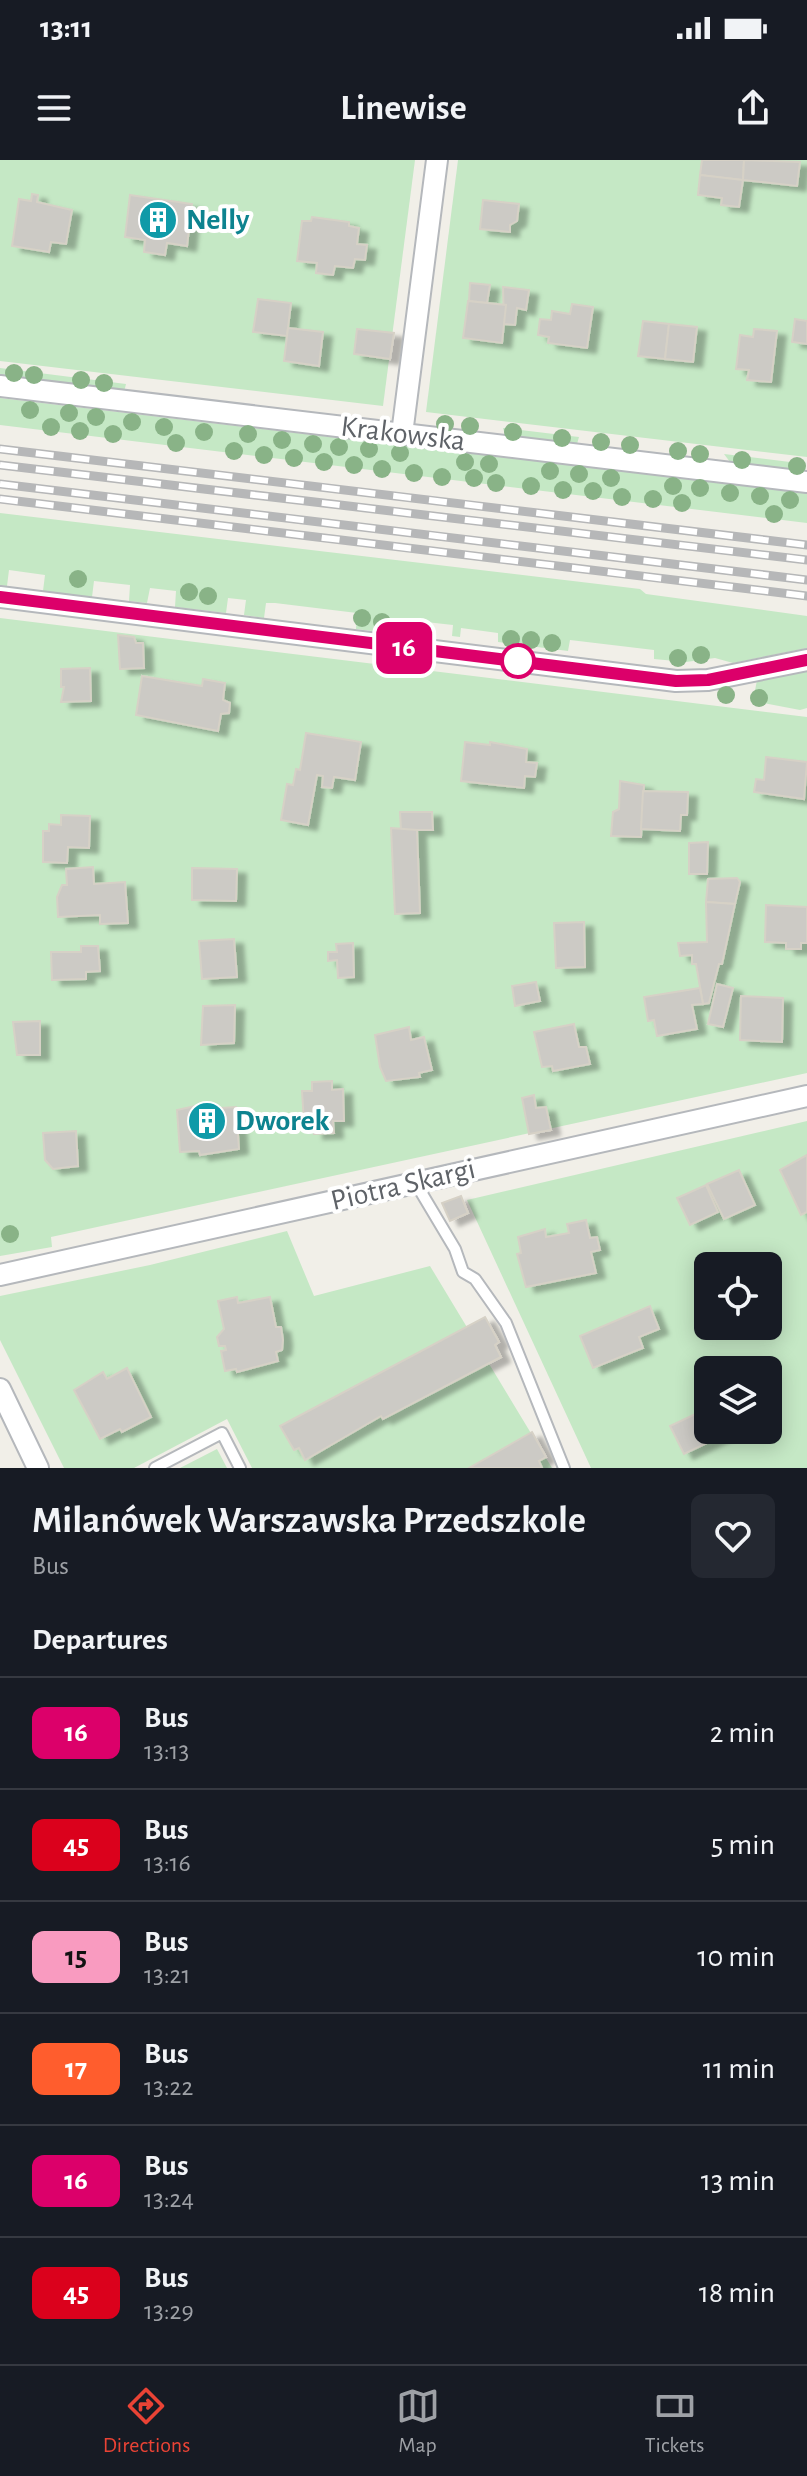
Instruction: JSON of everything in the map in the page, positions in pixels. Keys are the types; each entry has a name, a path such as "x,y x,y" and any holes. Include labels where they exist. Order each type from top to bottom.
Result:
{"street":[{"path":"402,434 437,160"},
{"name":"Krakowska","path":"0,386 807,482"},
{"path":"0,597 676,681 708,680 807,660"},
{"name":"Piotra Skargi","path":"0,1275 807,1096"},
{"path":"0,1389 38,1468"}],"lane":[{"path":"415,1182 455,1249 463,1272 475,1279 506,1323 564,1468"},
{"path":"155,1468 222,1433 240,1468"}],"green space":[{"path":"0,160 415,160 383,406 0,361"},
{"path":"458,160 807,160 807,457 426,412"},
{"path":"0,368 126,384 124,392 0,376"},
{"path":"0,398 807,493 807,523 0,425"},
{"path":"503,428 579,437 577,444 505,435"},
{"path":"724,454 798,463 796,470 730,462"},
{"path":"0,513 640,589 646,594 807,616 807,648 733,663 715,658 686,662 654,659 654,650 570,640 568,651 498,642 498,633 461,628 460,637 452,636 453,625 390,618 388,633 356,629 357,613 275,603 266,603 264,618 244,615 246,600 228,598 226,613 175,607 176,591 150,588 147,603 129,601 130,585 94,581 92,597 43,591 45,575 9,570 7,586 0,585"},
{"path":"0,618 807,717 807,1073 51,1237 52,1247 0,1256"},
{"path":"807,671 807,708 800,710 753,701 757,680"},
{"path":"807,1121 807,1468 591,1468 467,1200"},
{"path":"287,1231 314,1296 430,1266 552,1468 252,1468 227,1419 134,1468 64,1468 0,1340 0,1296 150,1265"},
{"path":"217,1449 227,1468 180,1468"}],"building":[{"path":"702,160 744,160 743,180 700,175"},
{"path":"744,160 800,162 797,186 743,180"},
{"path":"700,175 743,180 739,207 721,205 722,198 698,195"},
{"path":"32,194 38,195 37,202 72,210 66,244 51,242 49,252 12,246 19,199 31,201"},
{"name":"Nelly","path":"130,195 192,204 187,246 167,243 165,255 144,252 145,240 125,237"},
{"path":"483,200 519,204 517,221 510,225 510,232 480,229"},
{"path":"312,217 349,222 349,226 359,228 357,244 367,245 365,260 355,259 353,268 335,266 333,275 316,273 317,263 297,261 302,221 311,221"},
{"path":"470,283 490,285 487,303 469,301"},
{"path":"503,287 529,290 526,310 517,308 515,325 504,324"},
{"path":"258,299 291,303 287,336 253,332"},
{"path":"468,301 506,305 502,343 463,338"},
{"path":"572,304 593,307 587,348 548,343 549,337 538,335 540,319 551,320 552,311 570,314"},
{"path":"795,319 807,321 807,344 792,342"},
{"path":"643,321 669,324 665,359 638,356"},
{"path":"669,324 697,327 693,362 665,359"},
{"path":"288,328 323,332 319,366 284,361"},
{"path":"357,329 394,333 390,359 354,354"},
{"path":"754,329 777,331 771,382 747,380 749,370 736,369 740,335 753,337"},
{"path":"118,635 134,637 136,643 143,643 144,668 120,669"},
{"path":"90,668 91,701 61,702 64,687 61,687 61,669"},
{"path":"142,676 202,686 203,679 225,683 223,700 230,703 229,713 221,714 218,731 136,715"},
{"path":"306,733 361,742 355,780 334,777 332,788 322,787 323,776 317,775 308,825 281,820 287,784 293,785 296,769 300,770"},
{"path":"465,742 490,745 490,742 527,749 526,762 537,763 535,777 525,776 524,788 461,781"},
{"path":"766,757 807,762 804,799 754,792 756,779 764,780"},
{"path":"620,781 644,785 641,837 611,836 613,812 619,809"},
{"path":"643,791 688,792 687,815 681,815 680,831 641,829"},
{"path":"400,812 432,812 433,830 401,830"},
{"path":"61,815 90,816 89,848 68,847 67,863 43,862 43,831 49,831 49,824 61,825"},
{"path":"391,828 417,830 420,913 395,914"},
{"path":"708,842 707,874 689,874 689,843"},
{"path":"93,867 94,884 125,882 128,923 100,924 100,915 58,917 57,897 62,885 67,885 66,869"},
{"path":"192,868 237,869 236,901 192,900"},
{"path":"737,878 740,882 735,904 706,902 708,879"},
{"path":"706,902 735,904 722,964 719,964 709,1003 703,1004 696,964 692,964 692,955 680,956 678,943 707,942"},
{"path":"766,905 807,907 807,943 801,943 801,949 786,949 786,943 765,942"},
{"path":"584,922 585,967 556,968 554,923"},
{"path":"234,939 237,977 202,979 199,941"},
{"path":"353,943 354,977 338,978 337,960 328,961 328,952 337,952 336,944"},
{"path":"81,946 98,946 100,971 86,972 86,979 52,980 51,952 81,952"},
{"path":"536,982 540,1001 515,1006 512,986"},
{"path":"717,984 733,988 723,1027 708,1024"},
{"path":"700,988 703,1004 692,1005 697,1029 657,1036 654,1020 648,1021 644,997"},
{"path":"741,996 783,998 782,1042 740,1040"},
{"path":"235,1005 234,1043 201,1045 203,1006"},
{"path":"40,1021 40,1055 17,1055 13,1022"},
{"path":"574,1024 579,1047 586,1047 590,1064 553,1071 552,1066 542,1067 534,1032"},
{"path":"409,1027 411,1040 424,1037 432,1070 419,1073 420,1077 386,1081 380,1067 375,1035"},
{"path":"332,1081 332,1090 343,1089 344,1121 333,1121 334,1133 314,1134 314,1122 304,1123 302,1091 312,1091 312,1082"},
{"path":"534,1095 536,1108 546,1107 551,1130 529,1134 522,1098"},
{"name":"Dworek","path":"204,1104 204,1109 236,1107 239,1149 200,1155 199,1151 180,1152 177,1110"},
{"path":"76,1131 78,1166 53,1169 45,1160 43,1133"},
{"path":"807,1155 807,1212 801,1215 780,1170"},
{"path":"739,1170 755,1205 724,1219 707,1184"},
{"path":"706,1185 718,1212 690,1225 677,1198"},
{"path":"461,1196 468,1213 450,1221 442,1203"},
{"path":"586,1220 590,1238 597,1237 600,1250 591,1252 596,1273 526,1287 517,1254 521,1253 518,1237 545,1229 546,1237 569,1233 567,1224"},
{"path":"237,1297 238,1303 270,1297 276,1327 281,1327 283,1340 282,1350 276,1352 278,1361 237,1372 236,1369 225,1371 221,1351 226,1350 225,1346 219,1346 217,1337 224,1329 218,1301"},
{"path":"650,1306 659,1329 639,1337 643,1348 593,1368 580,1336"},
{"path":"485,1317 499,1342 495,1345 501,1357 383,1419 381,1416 305,1460 299,1448 294,1450 280,1426"},
{"path":"127,1368 151,1417 100,1439 74,1390 103,1372 107,1379"},
{"path":"694,1415 694,1444 705,1444 684,1454 670,1426"},
{"path":"532,1432 546,1457 539,1461 542,1468 469,1468"}],"railway":[{"path":"0,449 807,545"},
{"path":"0,465 807,560"},
{"path":"0,484 807,580"},
{"path":"0,499 807,596"}],"bus line":[{"name":"16","path":"0,597 676,681 708,680 807,660"}],"place":[{"name":"Nelly","path":"158,220"},
{"name":"Dworek","path":"207,1121"}]}
